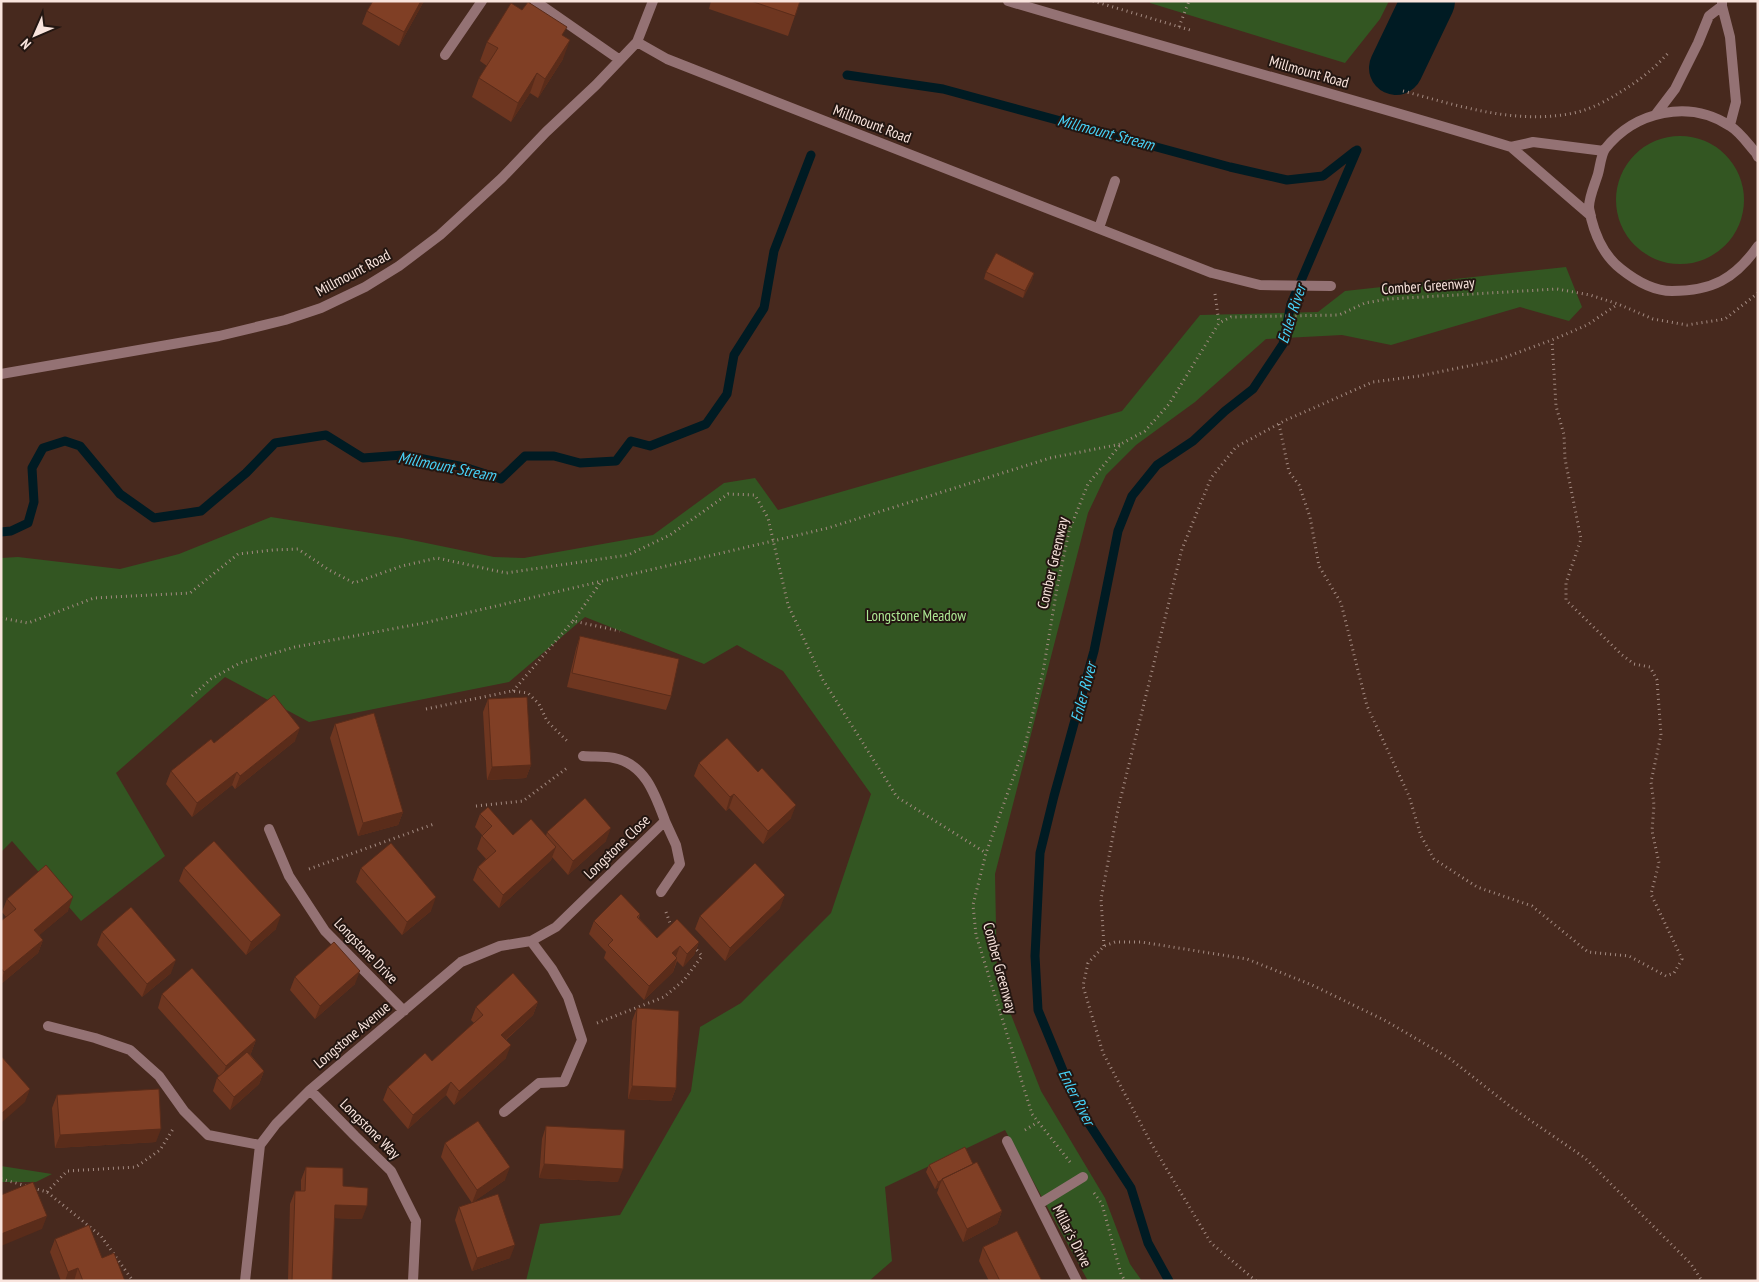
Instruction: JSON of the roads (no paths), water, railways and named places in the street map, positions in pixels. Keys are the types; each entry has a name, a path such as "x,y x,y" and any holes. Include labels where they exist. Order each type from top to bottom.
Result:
{"street":[{"path":"446,55 482,1"},
{"path":"535,1 620,60"},
{"name":"Millmount Road","path":"1,374 219,336 285,320 321,308 364,287 399,266 440,235 502,178 546,132 572,109 637,42 653,1"},
{"name":"Millmount Road","path":"1008,1 1511,147 1533,142 1604,151"},
{"path":"1656,114 1675,89 1709,16 1722,4 1730,37 1736,102 1730,125"},
{"name":"Millmount Road","path":"637,42 667,59 1212,273 1260,285 1331,286"},
{"path":"1757,156 1730,125 1704,113 1681,110 1651,115 1624,129 1604,151 1589,208 1596,237 1612,262 1635,280 1663,291 1693,291 1722,282 1745,264 1758,246"},
{"path":"1511,147 1591,216"},
{"path":"1099,228 1115,181"},
{"name":"Longstone Close","path":"583,756 615,758 638,768 654,792 676,845 680,864 660,892"},
{"name":"Longstone Close","path":"589,895 665,821"},
{"name":"Longstone Drive","path":"269,829 289,876 325,932 404,1011"},
{"name":"Longstone Avenue","path":"260,1145 276,1124 310,1090 461,962 500,946 531,941 556,927 589,895"},
{"path":"504,1112 539,1083 564,1082 582,1040 568,997 552,969 531,941"},
{"path":"48,1026 95,1038 130,1050 159,1076 184,1112 208,1135 260,1145 245,1281"},
{"name":"Longstone Way","path":"310,1090 391,1171 416,1222 413,1281"},
{"name":"Millar's Drive","path":"1007,1141 1077,1281"},
{"name":"Millar's Drive","path":"1039,1204 1083,1177"}],"waterway":[{"name":"Enler River","path":"1396,68 1428,1"},
{"name":"Millmount Stream","path":"847,75 943,89 1230,167 1287,180 1323,176 1355,151"},
{"name":"Enler River","path":"1169,1281 1148,1243 1131,1188 1078,1107 1038,1010 1035,956 1040,853 1094,651 1118,531 1132,496 1157,465 1193,441 1225,411 1253,389 1283,344 1291,304 1357,150"},
{"name":"Millmount Stream","path":"1,532 11,531 28,523 34,502 32,468 43,448 65,441 80,446 120,494 154,518 201,511 246,473 275,443 326,435 363,458 403,455 464,467 501,479 525,456 554,456 580,463 616,461 631,441 650,446 706,424 727,394 734,355 764,308 774,251 811,155"}],"park label":[{"name":"Longstone Meadow","path":"916,616"}]}
